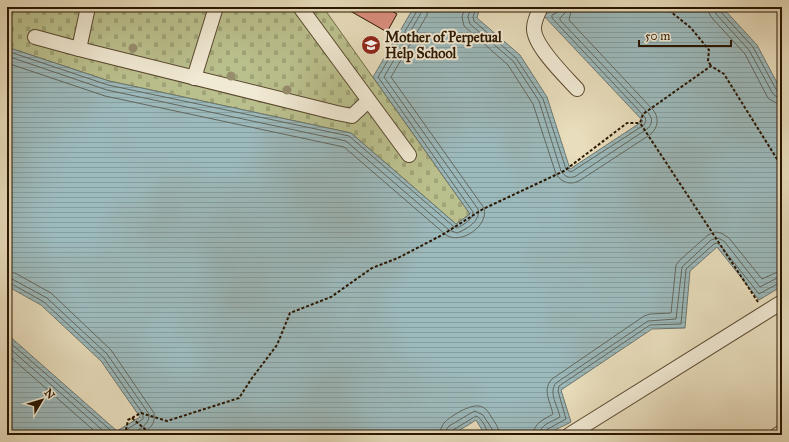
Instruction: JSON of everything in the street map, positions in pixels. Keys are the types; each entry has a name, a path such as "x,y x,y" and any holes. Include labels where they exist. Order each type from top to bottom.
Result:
{"street":[{"path":"79,50 88,7"},
{"path":"194,78 216,7"},
{"path":"300,7 409,155"},
{"path":"541,7 534,27 534,35 542,48 577,89"},
{"path":"35,37 79,50 337,114 352,116 368,100"},
{"path":"576,433 782,302"},
{"path":"777,435 782,432"}],"path":[{"path":"665,7 691,28 709,50 708,61 711,66 724,74 782,167"},
{"path":"640,123 643,114 711,66"},
{"path":"125,435 128,420 141,413 167,421 239,398 252,378 278,346 290,313 331,297 372,268 398,258 442,235 483,209 564,171 628,123 640,123"},
{"path":"640,123 765,312"},
{"path":"132,418 152,435"}],"green space":[{"path":"7,7 323,7 470,214 456,224 351,133 109,81 7,47"}],"water":[{"path":"414,7 480,7 477,18 520,55 547,97 570,169 643,121 543,15 561,7 722,7 757,45 782,92 782,286 759,300 717,247 690,271 685,328 652,329 561,390 571,422 545,435 485,435 476,420 452,435 7,435 7,334 117,431 140,417 101,361 41,305 7,286 7,47 109,81 351,133 456,224 470,214 373,77"}],"building":[{"path":"385,7 397,14 387,32 345,8"}],"place":[{"name":"Mother of Perpetual Help School","path":"371,45"}]}
